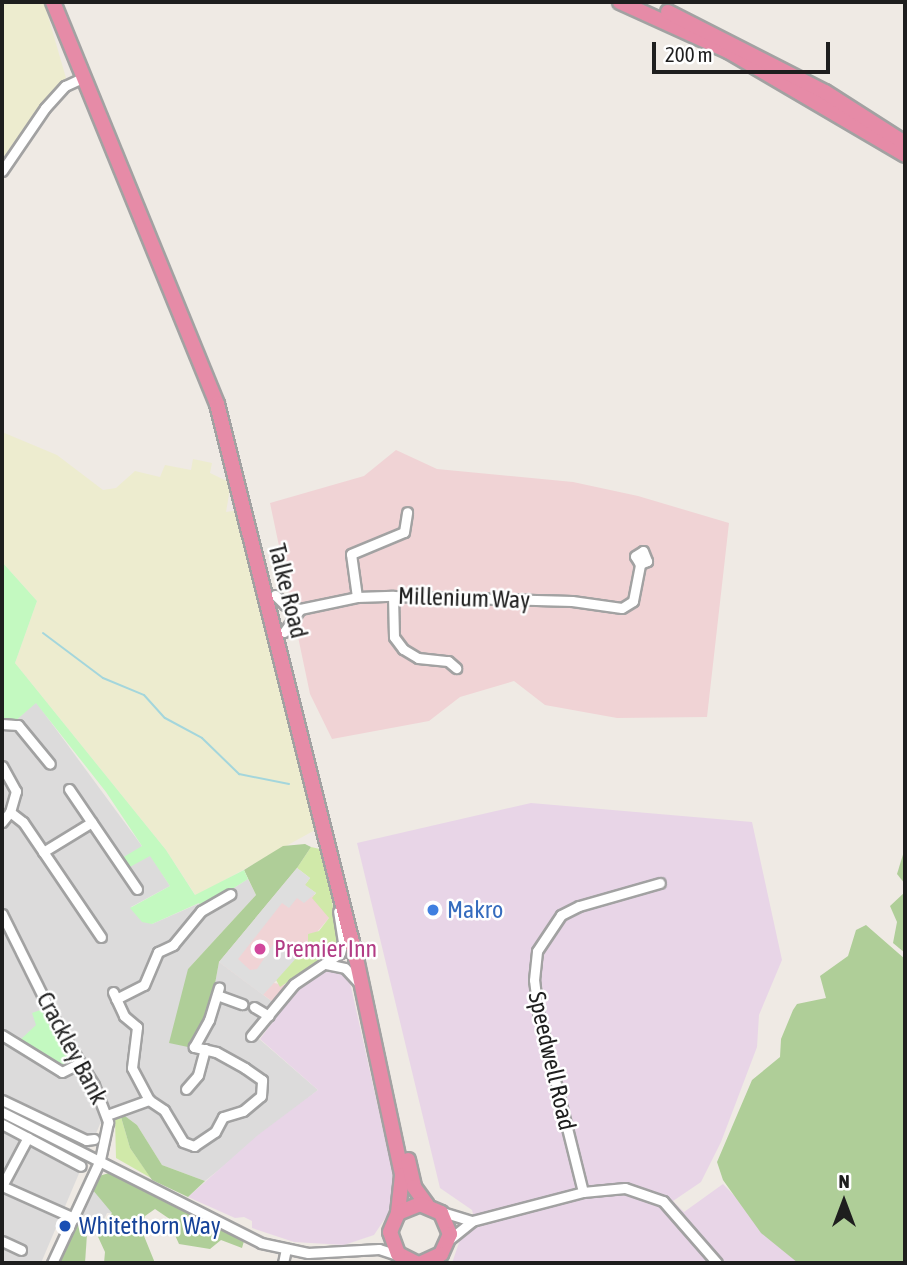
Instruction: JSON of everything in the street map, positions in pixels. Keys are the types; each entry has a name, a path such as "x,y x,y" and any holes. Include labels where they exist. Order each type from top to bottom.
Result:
{"highway":[{"name":"Talke Road","path":"53,2 217,404 327,839 361,985 402,1175 394,1220"},
{"name":"Talke Road","path":"62,2 225,402 352,909 414,1187 433,1207"},
{"path":"620,2 727,51 905,155"},
{"path":"645,2 825,92 905,142"},
{"path":"412,1205 433,1207 448,1225 443,1254 413,1262 393,1246 394,1220 412,1205"}],"street":[{"path":"2,171 45,108 65,86 84,77"},
{"path":"357,597 351,554 404,532 407,512"},
{"name":"Millenium Way","path":"300,609 357,597 393,596 628,606 634,601 640,564"},
{"path":"275,596 300,609 284,632"},
{"path":"393,596 394,636 403,649 418,658 447,661 456,667"},
{"path":"2,724 18,725 50,764"},
{"path":"2,766 16,791 10,813 2,822"},
{"path":"69,789 137,889"},
{"path":"10,813 23,822 101,937"},
{"path":"43,852 92,822"},
{"path":"251,1035 295,984 340,953 343,942 327,839"},
{"name":"Speedwell Road","path":"583,1192 538,1012 537,951 561,915 579,906 660,883"},
{"path":"231,894 201,911 177,932 153,959 144,985 115,996 137,1027 132,1068 149,1100 164,1110 183,1142 194,1146 215,1132 223,1117 243,1111 261,1096 262,1080 205,1049 192,1051 209,1020 218,991 242,1004"},
{"name":"Crackley Bank","path":"2,914 107,1115 107,1138 100,1160 52,1263"},
{"path":"324,964 345,968 361,985"},
{"path":"254,1007 269,1016"},
{"path":"2,1035 62,1072 80,1063"},
{"path":"186,1089 198,1075 205,1049"},
{"path":"2,1100 86,1140 94,1139"},
{"path":"107,1115 149,1100"},
{"path":"2,1112 100,1160 240,1235 286,1249 324,1253 389,1250 413,1262"},
{"path":"2,1124 79,1162"},
{"path":"28,1137 2,1186 74,1218"},
{"path":"443,1254 472,1221 583,1192 625,1188 663,1201 717,1263"},
{"path":"433,1207 472,1221"},
{"path":"364,1250 394,1220"},
{"path":"2,1241 20,1250"},
{"path":"283,1263 286,1249"}],"shaded area":[{"path":"396,450 437,469 573,482 638,496 729,523 707,717 617,718 545,705 514,681 460,697 429,721 332,739 310,694 270,503 364,476"},
{"path":"36,702 142,846 128,867 150,855 170,886 131,907 152,924 200,903 203,907 248,879 256,895 188,969 188,1046 210,1011 219,962 273,1002 251,1032 318,1090 205,1181 162,1165 137,1125 125,1116 100,1124 41,1263 2,1263 2,724 14,722"},
{"path":"531,803 752,822 782,960 759,1015 757,1047 721,1142 701,1182 673,1201 684,1212 723,1184 799,1263 452,1263 462,1234 476,1226 472,1210 440,1188 357,843"},
{"path":"297,868 329,918 274,983 286,985 273,1002 219,962"},
{"path":"297,868 310,878 305,885 316,893 304,903 297,898 289,908 282,903 238,959 250,970 257,969 277,939 293,946 291,949 299,955 263,995 219,962"},
{"path":"341,971 349,978 395,1183 388,1214 374,1235 344,1245 294,1242 252,1228 252,1221 244,1217 235,1218 188,1197 258,1135 318,1090 260,1039 303,982 324,972"},
{"path":"92,1189 100,1193 112,1213 107,1213 101,1226 79,1216"}],"green space":[{"path":"2,2 44,2 66,78 2,165"},
{"path":"2,432 57,455 103,490 116,488 135,471 160,477 165,465 191,470 193,459 212,463 210,473 231,483 226,512 238,510 315,830 196,896 166,850 15,663 37,601 2,562"},
{"path":"2,562 37,601 15,663 166,850 195,895 244,870 248,879 202,908 199,903 152,924 142,922 130,908 170,886 150,856 128,868 122,858 142,846 106,792 36,703 14,722 2,724"},
{"path":"305,844 311,847 297,868 219,962 210,1011 188,1047 169,1043 188,969 256,895 244,870 283,846"},
{"path":"311,847 320,849 329,872 337,945 332,954 280,987 275,978 308,946 308,934 319,931 329,918 312,898 316,893 305,885 310,878 297,868"},
{"path":"905,848 905,884 897,874"},
{"path":"905,892 905,953 893,943 897,922 890,906"},
{"path":"866,925 905,959 905,1263 798,1263 761,1233 723,1180 717,1162 752,1080 780,1057 781,1039 793,1010 797,1004 826,998 820,976 848,956 856,930"},
{"path":"43,1009 69,1052 70,1063 63,1067 19,1041 36,1025 32,1013"},
{"path":"125,1116 137,1125 162,1165 205,1181 188,1197 152,1180 130,1148 121,1117"},
{"path":"121,1117 130,1148 151,1178 116,1158 115,1119"},
{"path":"109,1173 244,1241 242,1248 221,1240 210,1249 179,1244 173,1231 177,1224 155,1209 145,1216 144,1236 155,1263 104,1263 105,1252 94,1228 101,1226 112,1213 92,1189 99,1176"},
{"path":"76,1220 83,1222 87,1234 85,1263 56,1263"}],"waterway":[{"path":"43,633 103,678 144,695 165,718 202,738 239,774 289,784"}],"place":[{"name":"Makro","path":"433,910"},
{"name":"Premier Inn","path":"260,949"},
{"name":"Whitethorn Way","path":"65,1226"}]}
